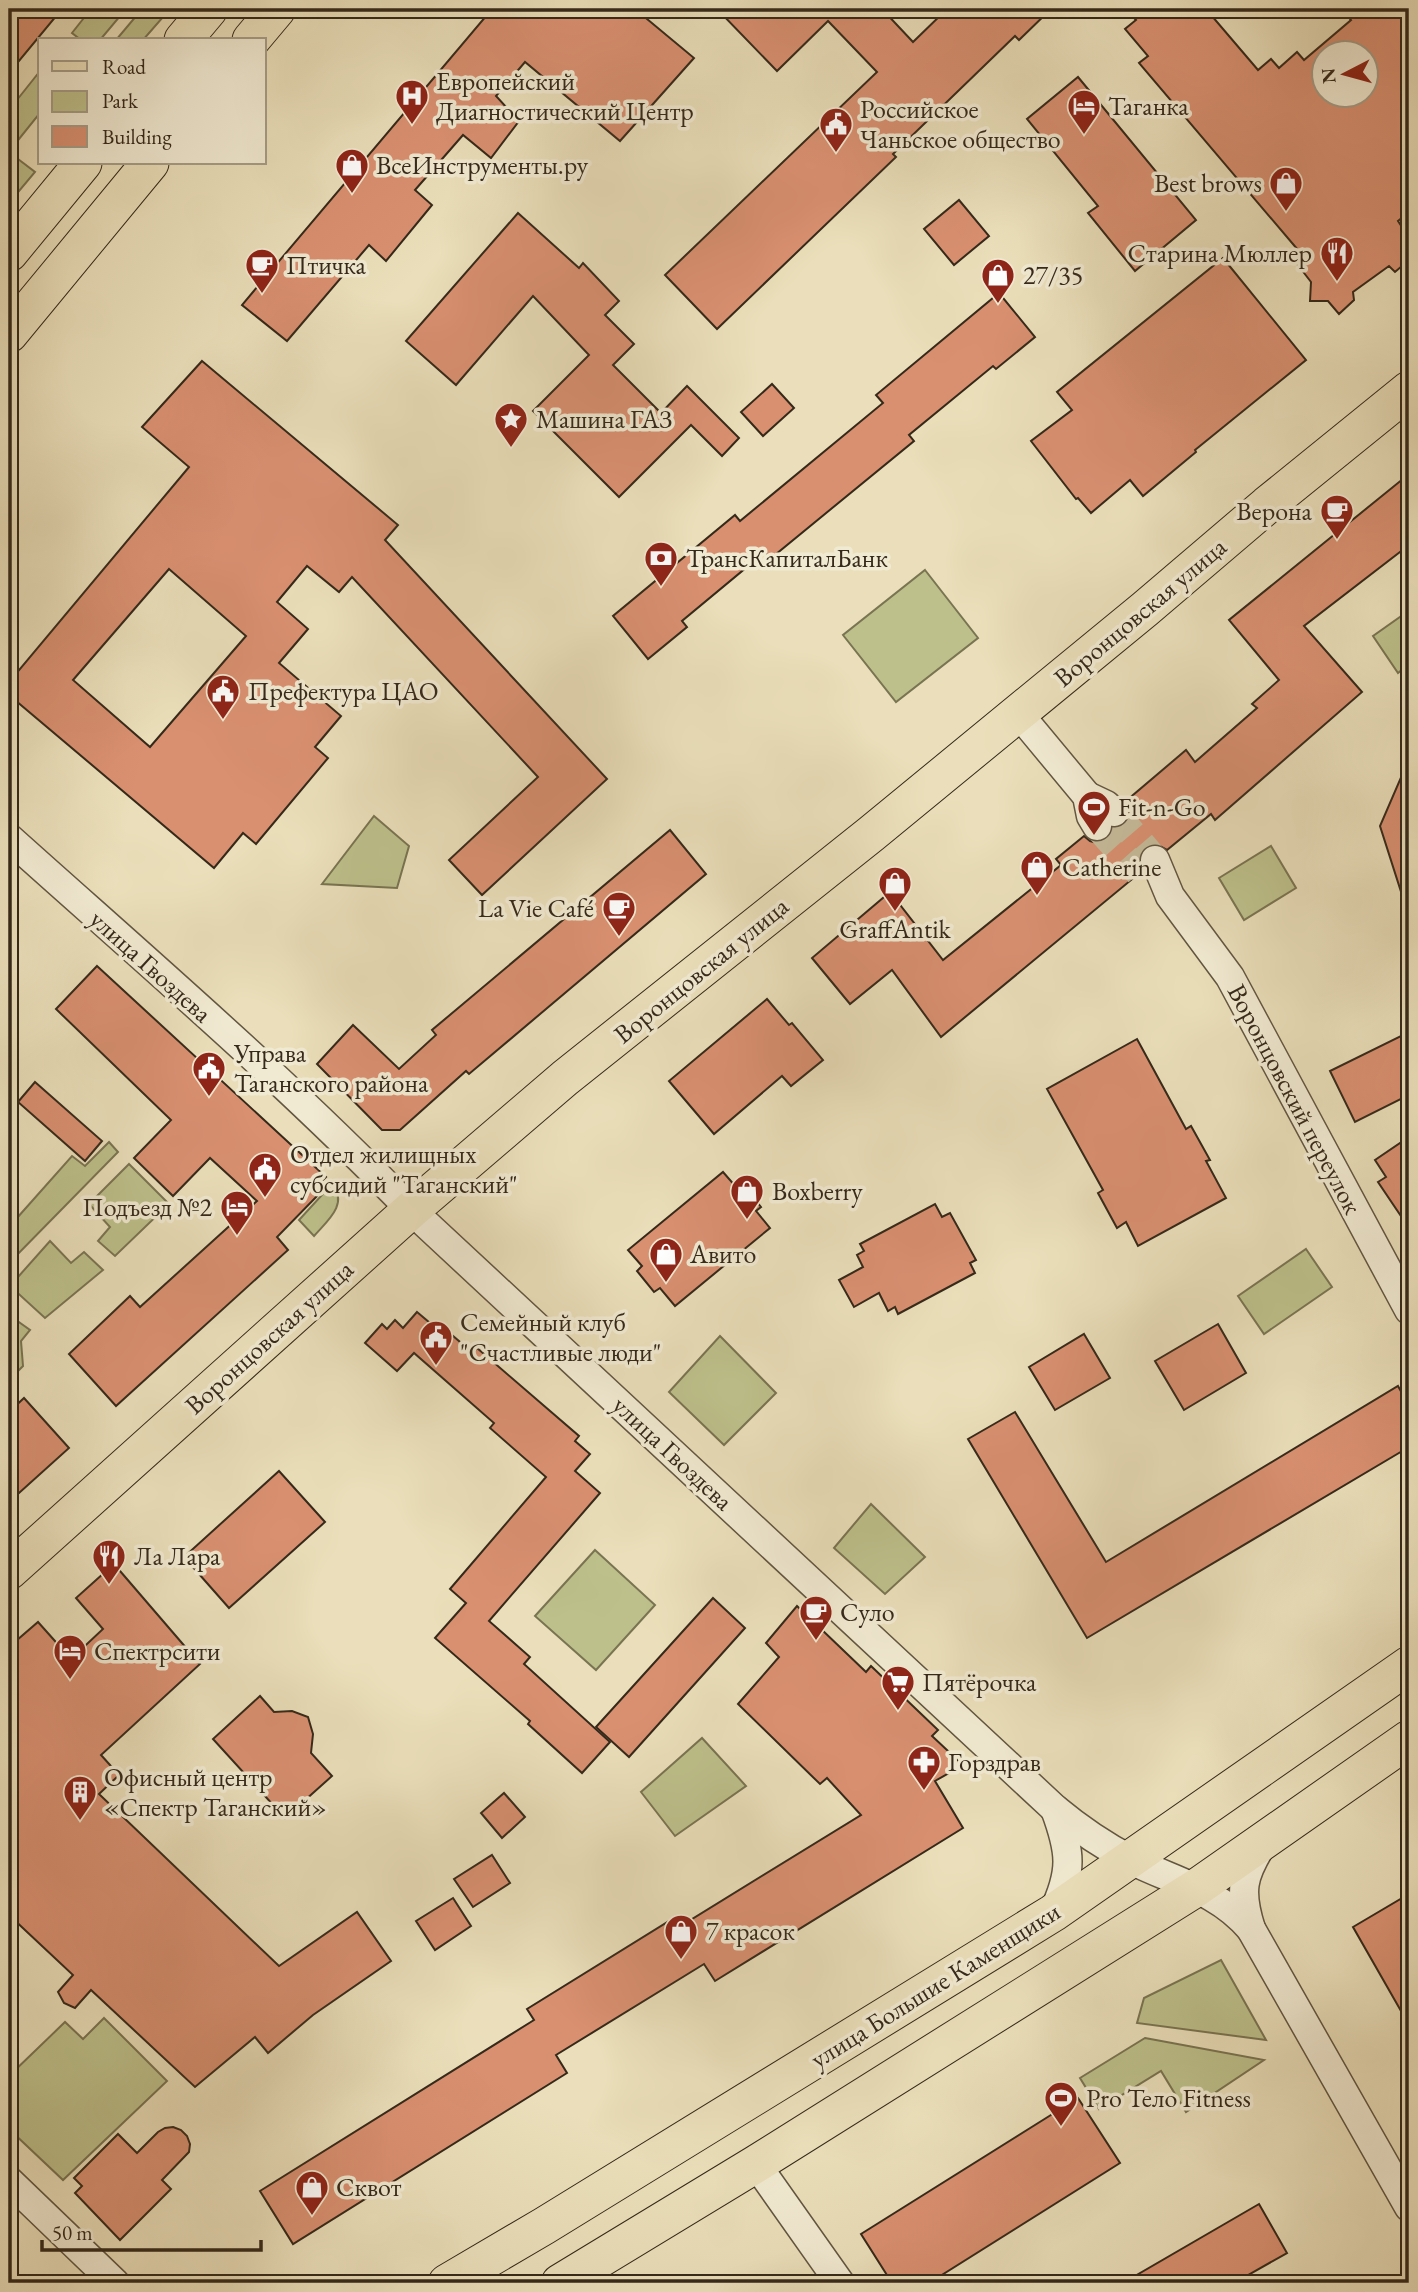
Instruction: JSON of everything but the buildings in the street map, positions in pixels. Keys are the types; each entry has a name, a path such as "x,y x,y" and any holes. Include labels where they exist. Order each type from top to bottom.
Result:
{"main road":[{"path":"185,38 209,9"},
{"path":"253,38 277,9"},
{"path":"9,253 82,164"},
{"path":"9,334 149,164"},
{"name":"Воронцовская улица","path":"9,1571 411,1210 565,1078 1018,713 1409,390"},
{"name":"улица Большие Каменщики","path":"447,2283 556,2219 1053,1913 1409,1665"},
{"path":"561,2283 756,2164 1181,1882 1265,1840 1409,1739"}],"street":[{"path":"1018,713 1087,796 1091,816 1106,819"},
{"name":"улица Гвоздева","path":"9,838 282,1084 411,1210 1055,1809 1094,1838 1131,1860 1218,1899 1237,1913 1251,1929"},
{"name":"Воронцовский переулок","path":"1147,867 1230,977 1409,1310"},
{"path":"1053,1913 1065,1889 1069,1862 1065,1835 1055,1809"},
{"path":"1265,1840 1251,1862 1244,1882 1244,1906 1251,1929 1409,2207"},
{"path":"756,2164 840,2283"},
{"path":"9,2181 115,2283"}],"green space":[{"path":"91,9 126,9 102,38 78,38 72,33"},
{"path":"142,9 170,9 145,38 118,38"},
{"path":"38,74 38,115 19,139 9,131 9,110"},
{"path":"18,159 35,172 9,203 9,171"},
{"path":"925,570 978,638 896,702 843,635"},
{"path":"1407,612 1409,664 1398,673 1373,636"},
{"path":"374,816 409,846 397,888 322,884"},
{"path":"1271,846 1296,888 1244,920 1219,878"},
{"path":"109,1142 118,1152 9,1263 9,1227 72,1156 85,1166"},
{"path":"129,1164 169,1204 115,1256 98,1241 110,1227 89,1204"},
{"path":"332,1184 337,1191 337,1205 330,1218 314,1236 299,1220"},
{"path":"50,1241 71,1263 84,1252 103,1270 45,1318 10,1286"},
{"path":"1306,1249 1332,1287 1264,1334 1238,1296"},
{"path":"9,1315 30,1330 21,1341 23,1366 9,1380"},
{"path":"720,1336 776,1393 724,1445 669,1392"},
{"path":"871,1504 925,1557 885,1594 834,1548"},
{"path":"595,1550 655,1605 596,1670 535,1616"},
{"path":"702,1738 746,1786 675,1836 641,1792"},
{"path":"1221,1960 1266,2040 1137,2023 1144,1998"},
{"path":"104,2018 167,2081 63,2180 9,2129 9,2076 65,2022 83,2039"},
{"path":"1145,2038 1264,2060 1186,2112 1161,2071 1099,2109 1080,2078"}],"tunnel":[{"path":"1114,812 1155,860"},
{"path":"1097,826 1139,873"}],"place":[{"name":"Европейский Диагностический Центр","path":"412,126"},
{"name":"Таганка","path":"1084,136"},
{"name":"Российское Чаньское общество","path":"836,154"},
{"name":"ВсеИнструменты.ру","path":"352,195"},
{"name":"Best brows","path":"1286,213"},
{"name":"Старина Мюллер","path":"1337,283"},
{"name":"Птичка","path":"262,295"},
{"name":"27/35","path":"998,305"},
{"name":"Машина ГАЗ","path":"511,449"},
{"name":"Верона","path":"1337,541"},
{"name":"ТрансКапиталБанк","path":"661,588"},
{"name":"Префектура ЦАО","path":"223,721"},
{"name":"Fit-n-Go","path":"1094,837"},
{"name":"Catherine","path":"1037,897"},
{"name":"GraffAntik","path":"895,913"},
{"name":"La Vie Café","path":"619,938"},
{"name":"Управа Таганского района","path":"209,1098"},
{"name":"Отдел жилищных субсидий \"Таганский\"","path":"265,1199"},
{"name":"Boxberry","path":"747,1221"},
{"name":"Подъезд №2","path":"237,1237"},
{"name":"Авито","path":"666,1284"},
{"name":"Семейный клуб \"Счастливые люди\"","path":"436,1367"},
{"name":"Ла Лара","path":"109,1586"},
{"name":"Суло","path":"816,1642"},
{"name":"Спектрсити","path":"70,1681"},
{"name":"Пятёрочка","path":"898,1712"},
{"name":"Горздрав","path":"924,1792"},
{"name":"Офисный центр «Спектр Таганский»","path":"80,1822"},
{"name":"7 красок","path":"681,1961"},
{"name":"Pro Тело Fitness","path":"1061,2128"},
{"name":"Сквот","path":"312,2217"}]}
